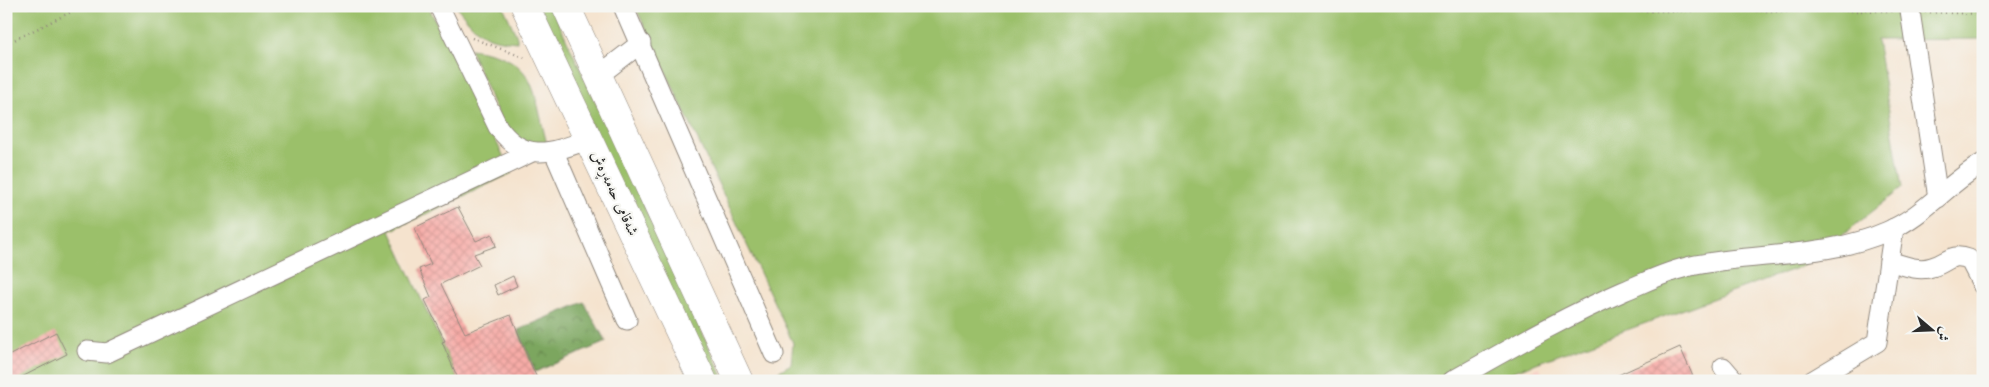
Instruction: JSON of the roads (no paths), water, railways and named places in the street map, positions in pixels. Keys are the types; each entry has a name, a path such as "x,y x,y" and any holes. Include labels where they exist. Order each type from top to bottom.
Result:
{"highway":[{"name":"شەقامی حەمەڕەش","path":"525,6 552,67 590,140 703,381"},
{"path":"566,6 739,381"}],"street":[{"path":"623,6 641,43 774,354"},
{"path":"1910,11 1938,198"},
{"path":"442,14 498,127 512,144 532,152 554,152 590,140"},
{"path":"598,76 641,43"},
{"path":"87,351 107,353 532,152"},
{"path":"554,152 627,320"},
{"path":"1452,381 1571,314 1674,271 1714,262 1806,253 1842,246 1894,228 1938,198 1956,182 1983,163"},
{"path":"1812,381 1877,342 1894,228"},
{"path":"1889,261 1916,269 1933,267 1946,259 1960,256 1969,259 1983,286"}]}
